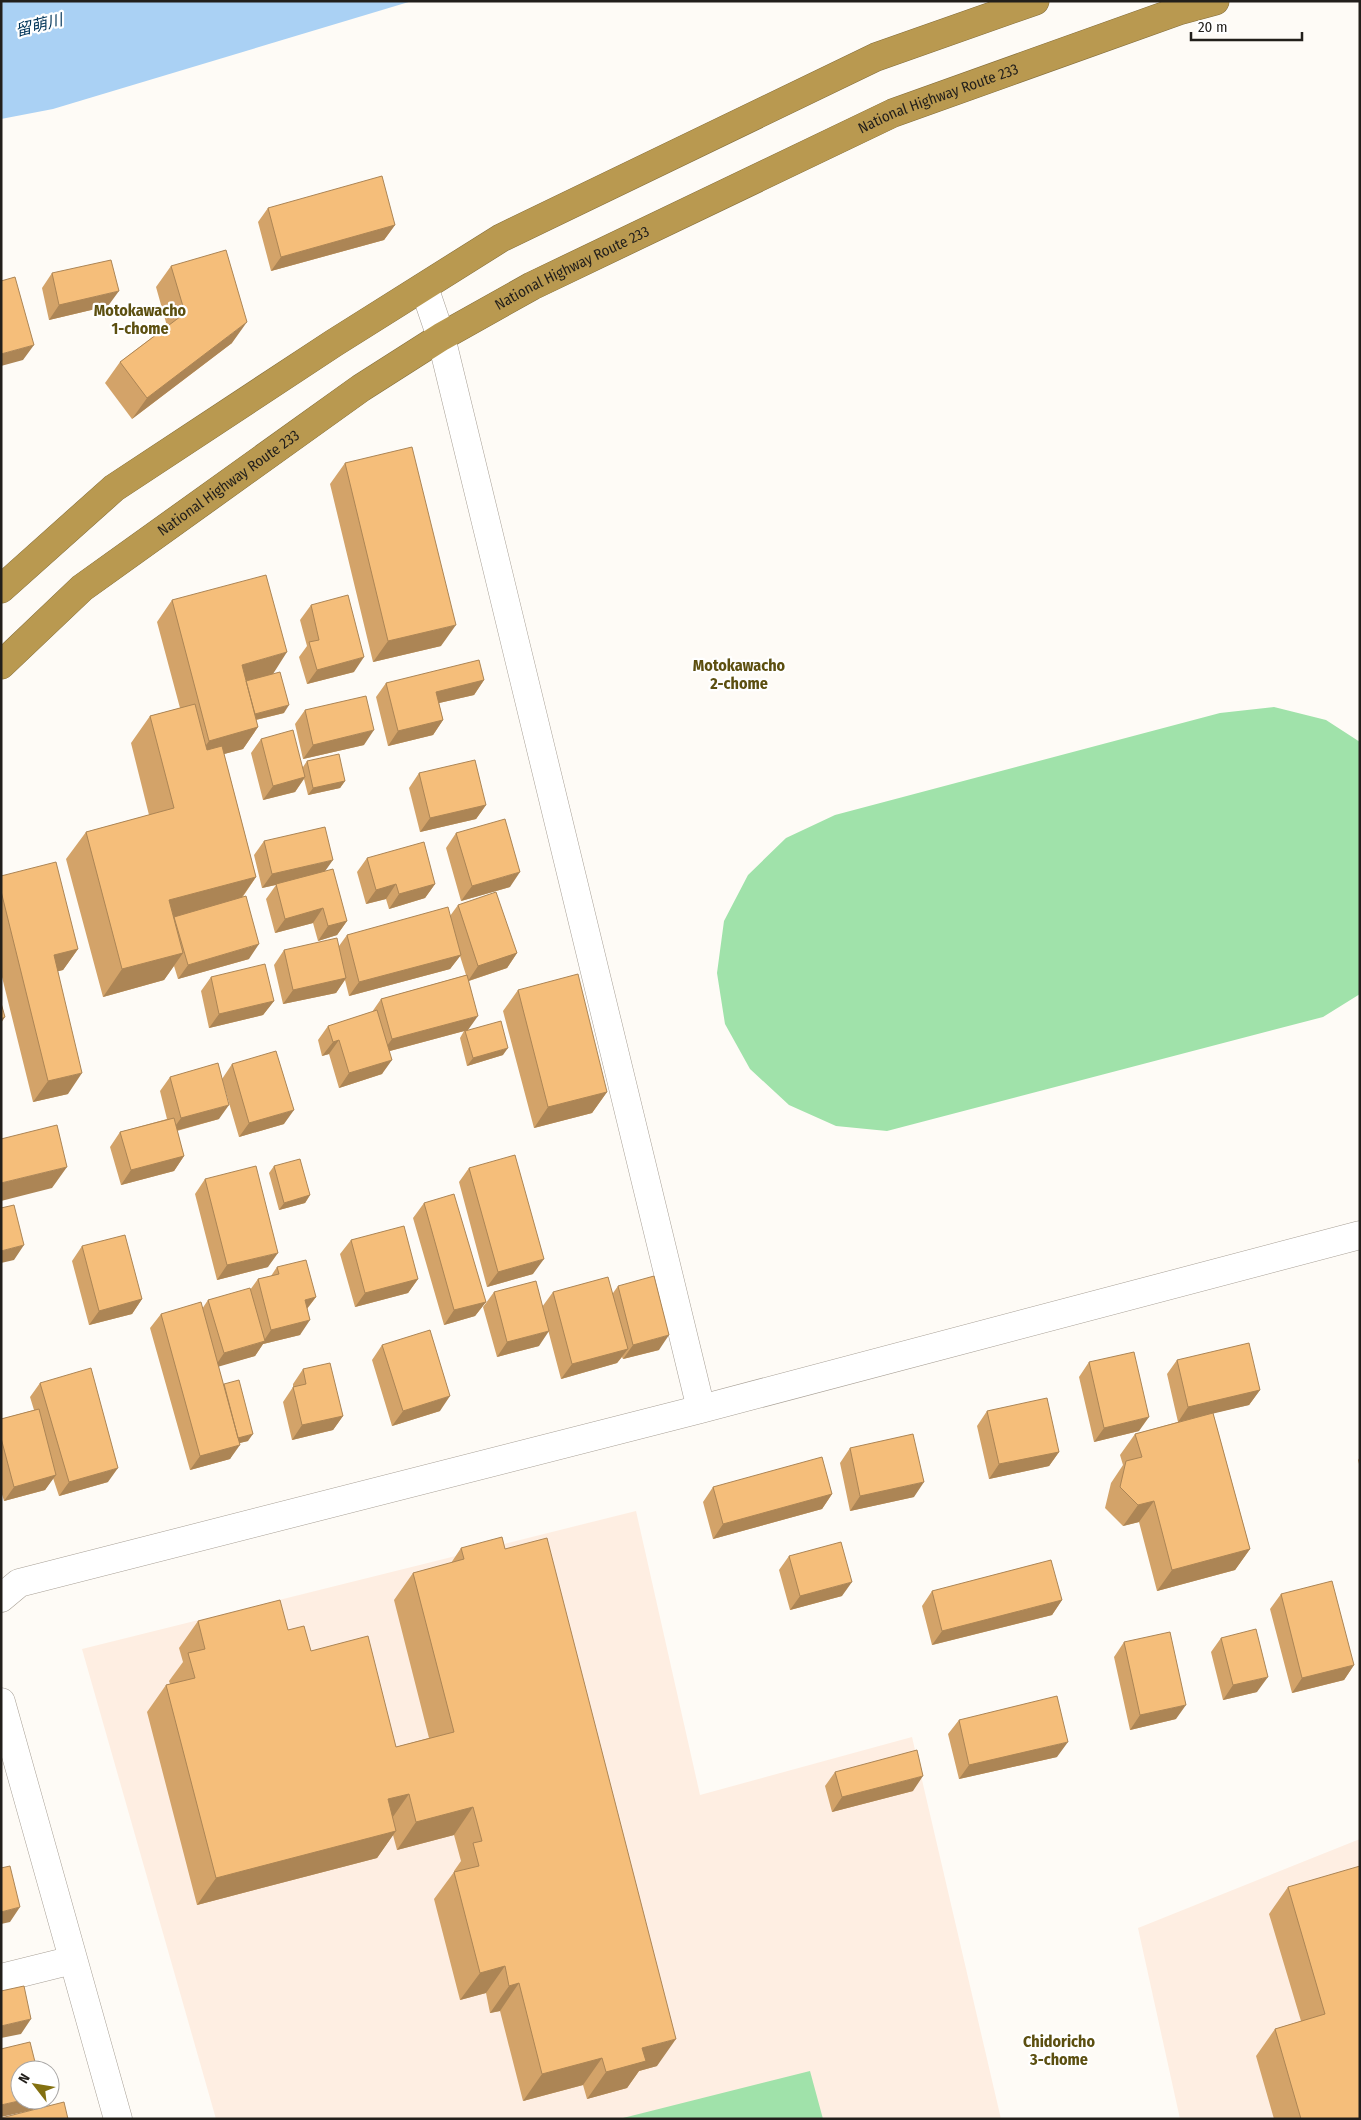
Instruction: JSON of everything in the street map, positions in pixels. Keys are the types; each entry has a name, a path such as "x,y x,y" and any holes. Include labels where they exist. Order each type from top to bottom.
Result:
{"highway":[{"path":"1,589 114,488 334,344 501,238 876,56 1035,1"},
{"name":"National Highway Route 233","path":"1,665 82,588 361,388 441,337 532,286 893,113 1178,11 1215,1"}],"street":[{"path":"424,288 441,337 701,1409"},
{"path":"1,1598 19,1583 701,1409 1360,1235"},
{"path":"1,1702 118,2119"},
{"path":"1,1978 73,1960"}],"shaded area":[{"path":"636,1511 700,1795 912,1737 1001,2119 216,2119 82,1649"},
{"path":"1360,1839 1360,2119 1180,2119 1138,1928"}],"green space":[{"path":"1274,707 1326,720 1360,742 1360,994 1323,1017 887,1131 836,1126 789,1105 750,1069 725,1024 717,973 724,921 748,875 786,838 835,815 1220,713"},
{"path":"810,2071 823,2119 619,2119"}],"water":[{"name":"留萌川","path":"1,1 412,1 53,109 1,119"}],"building":[{"path":"382,176 395,225 281,257 268,208"},
{"path":"226,250 247,322 147,398 120,362 185,313 171,266"},
{"path":"111,260 119,291 59,305 52,273"},
{"path":"15,277 34,345 1,354 1,281"},
{"path":"412,447 456,625 388,641 345,463"},
{"path":"266,575 287,652 242,665 258,727 209,741 172,600"},
{"path":"348,595 364,657 317,670 309,642 319,640 311,605"},
{"path":"479,660 484,680 436,692 443,720 398,731 386,683"},
{"path":"280,672 289,705 255,714 246,681"},
{"path":"366,696 374,730 313,745 305,710"},
{"path":"195,704 207,750 222,746 256,877 169,900 183,953 122,969 86,832 174,808 150,716"},
{"path":"293,730 305,777 273,786 261,739"},
{"path":"339,754 345,781 313,788 307,761"},
{"path":"475,760 486,805 430,818 419,773"},
{"path":"505,819 520,872 472,886 456,833"},
{"path":"325,827 333,860 272,874 264,841"},
{"path":"424,842 435,884 399,894 396,884 376,890 367,858"},
{"path":"56,862 78,949 54,955 82,1073 48,1081 1,891 1,876"},
{"path":"333,869 347,921 328,926 323,908 285,919 276,884"},
{"path":"496,892 517,953 478,966 458,905"},
{"path":"246,896 259,944 188,965 174,917"},
{"path":"448,907 461,955 359,982 347,935"},
{"path":"337,938 346,978 293,990 284,950"},
{"path":"265,964 274,1001 219,1014 211,977"},
{"path":"578,974 607,1092 548,1107 518,990"},
{"path":"467,975 478,1016 392,1039 381,999"},
{"path":"1,1003 5,1017 1,1019"},
{"path":"377,1010 392,1060 349,1073 339,1040 333,1042 328,1026"},
{"path":"501,1021 508,1048 473,1058 465,1031"},
{"path":"276,1051 294,1110 249,1123 232,1064"},
{"path":"218,1063 229,1105 181,1118 170,1077"},
{"path":"174,1118 184,1156 131,1170 120,1132"},
{"path":"57,1125 67,1167 1,1183 1,1139"},
{"path":"515,1155 544,1259 498,1272 469,1168"},
{"path":"300,1159 310,1195 284,1203 274,1166"},
{"path":"256,1166 278,1253 227,1265 205,1179"},
{"path":"454,1194 486,1302 454,1310 424,1203"},
{"path":"14,1205 24,1245 1,1251 1,1208"},
{"path":"404,1226 418,1279 365,1293 351,1240"},
{"path":"125,1235 142,1299 99,1311 82,1246"},
{"path":"306,1260 316,1297 305,1300 310,1320 271,1330 258,1279 279,1274 277,1267"},
{"path":"654,1276 669,1335 633,1345 618,1286"},
{"path":"608,1277 628,1349 572,1364 553,1292"},
{"path":"536,1281 549,1331 507,1342 494,1292"},
{"path":"250,1288 265,1341 224,1353 208,1300"},
{"path":"201,1302 240,1445 200,1456 161,1314"},
{"path":"430,1330 450,1396 403,1411 382,1345"},
{"path":"1249,1343 1260,1390 1188,1407 1177,1360"},
{"path":"1134,1352 1149,1417 1104,1428 1089,1362"},
{"path":"330,1363 343,1416 302,1425 293,1387 306,1384 303,1369"},
{"path":"91,1368 118,1468 69,1482 40,1383"},
{"path":"239,1380 253,1434 238,1438 224,1384"},
{"path":"1047,1398 1059,1452 999,1464 987,1411"},
{"path":"39,1409 56,1475 14,1487 1,1438 1,1419"},
{"path":"1213,1413 1250,1549 1172,1570 1154,1501 1138,1505 1120,1487 1126,1461 1142,1457 1135,1434"},
{"path":"913,1434 924,1482 860,1496 850,1448"},
{"path":"822,1457 832,1494 723,1524 713,1487"},
{"path":"502,1537 505,1549 547,1538 676,2039 642,2048 646,2061 606,2072 602,2058 542,2074 519,1983 509,1986 505,1966 480,1973 454,1872 479,1866 473,1843 482,1841 473,1807 416,1822 409,1794 388,1799 396,1831 216,1878 166,1685 195,1678 188,1653 205,1649 198,1621 280,1600 288,1630 304,1626 311,1651 368,1636 396,1747 454,1732 413,1573 464,1559 461,1548"},
{"path":"841,1542 852,1582 800,1596 789,1556"},
{"path":"1051,1560 1062,1600 942,1631 932,1591"},
{"path":"1332,1581 1354,1665 1302,1678 1281,1594"},
{"path":"1256,1629 1268,1677 1233,1685 1221,1638"},
{"path":"1170,1632 1186,1705 1140,1715 1124,1642"},
{"path":"1057,1696 1068,1742 969,1765 959,1720"},
{"path":"917,1750 923,1776 842,1797 835,1772"},
{"path":"10,1866 20,1907 1,1912 1,1868"},
{"path":"1360,1866 1360,2119 1301,2119 1275,2029 1325,2014 1288,1887"},
{"path":"24,1986 31,2019 1,2026 1,1991"},
{"path":"30,2042 34,2060 10,2060 10,2103 1,2105 1,2049"},
{"path":"64,2102 68,2119 1,2119 32,2110 60,2110 60,2103"}],"district":[{"name":"Motokawacho 1-chome","path":"140,319"},
{"name":"Motokawacho 2-chome","path":"739,674"},
{"name":"Chidoricho 3-chome","path":"1059,2050"}]}
